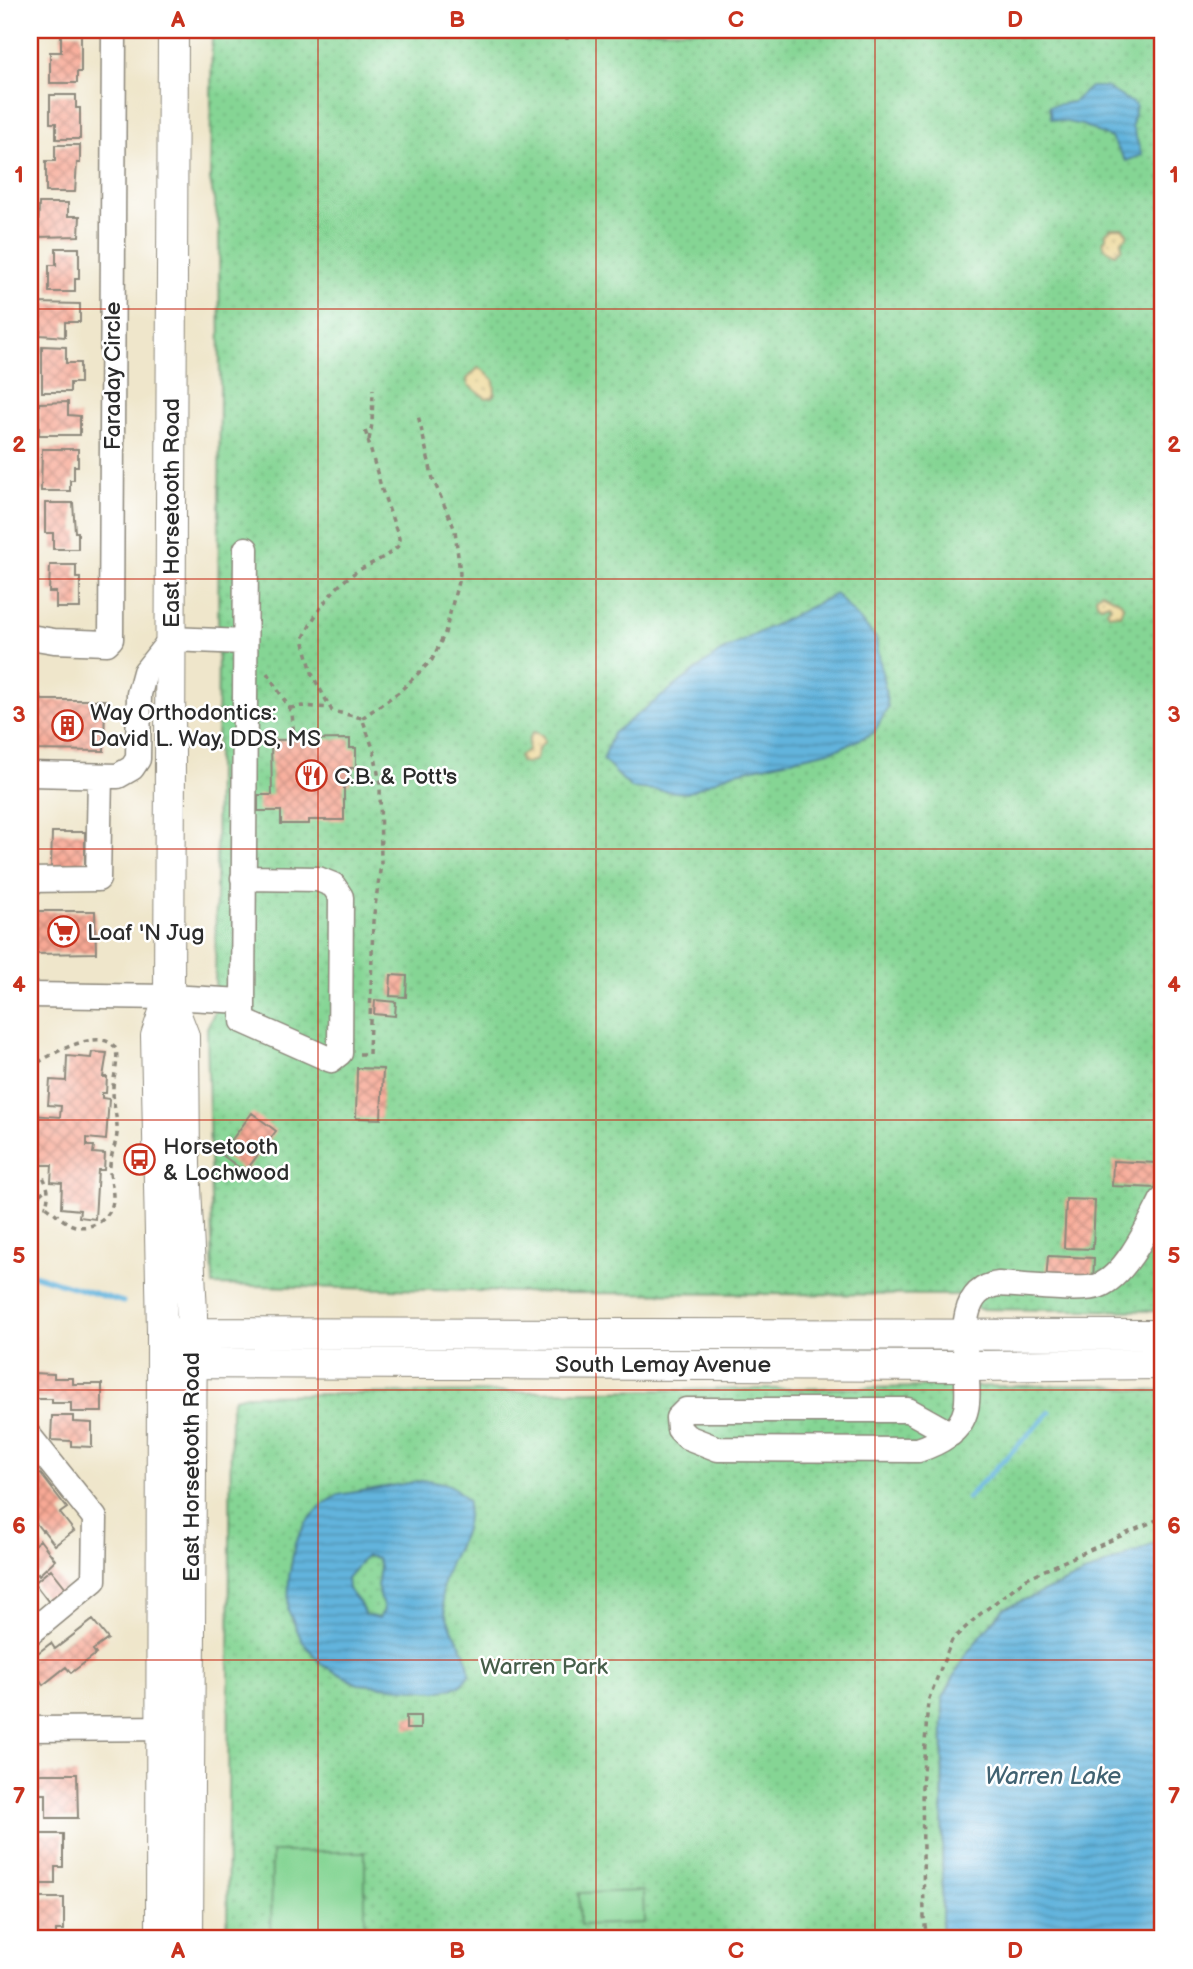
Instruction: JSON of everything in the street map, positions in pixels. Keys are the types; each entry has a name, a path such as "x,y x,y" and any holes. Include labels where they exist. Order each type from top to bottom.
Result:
{"main road":[{"name":"East Horsetooth Road","path":"161,1939 175,1728 176,1363 162,1333 156,1036 169,997 173,30"},
{"name":"East Horsetooth Road","path":"169,997 184,1036 192,1332 176,1363"},
{"name":"South Lemay Avenue","path":"162,1333 1163,1335"},
{"name":"South Lemay Avenue","path":"176,1363 965,1366 1163,1364"},
{"name":"East Horsetooth Road","path":"175,1728 188,1939"}],"street":[{"name":"Faraday Circle","path":"30,637 79,643 107,643 111,639 114,30"},
{"path":"243,878 318,879 333,885 341,897 340,1052 331,1060 243,1021 243,878 244,645 246,549"},
{"path":"30,774 118,776 132,768 138,759 139,694 145,672 171,639 244,645"},
{"path":"30,880 98,879 100,776"},
{"path":"30,995 243,1001"},
{"path":"951,1434 908,1410 686,1410 678,1418 679,1429 687,1437 718,1449 918,1450 935,1444 951,1434 966,1408 965,1334 968,1312 979,1291 990,1285 1083,1288 1098,1286 1113,1276 1137,1246 1162,1200"},
{"path":"30,1437 95,1518 94,1580 30,1633"},
{"path":"30,1729 175,1728"}],"path":[{"path":"567,40 568,30"},
{"path":"368,442 372,424 373,388"},
{"path":"365,430 399,545 393,552 350,576 330,595 313,618 303,639 313,676 332,711 362,718 399,692 432,660 445,633 460,574 455,530 433,479 418,415"},
{"path":"244,645 290,708 295,728 294,740"},
{"path":"290,708 331,708"},
{"path":"340,1052 369,1054 373,921 381,864 380,784 374,751 362,718"},
{"path":"30,1068 48,1056 87,1041 102,1040 112,1044 117,1052 113,1093 117,1135 110,1164 113,1198 110,1212 100,1223 74,1226 46,1206 33,1202 32,1194 40,1195 46,1191 47,1186"},
{"path":"30,1171 41,1175 47,1186 49,1194 46,1206"},
{"path":"927,1939 924,1918 922,1787 928,1701 952,1640 1027,1578 1163,1517"}],"green space":[{"path":"212,30 1163,30 1163,1311 979,1309 958,1295 562,1293 213,1285 207,1028 215,1011 220,387 219,226 210,180"},
{"name":"Warren Park","path":"1098,1385 1147,1391 1163,1390 1163,1540 1003,1609 965,1655 943,1698 942,1939 227,1939 231,1408 234,1398 246,1395"},
{"path":"272,1852 365,1852 365,1939 271,1939"},
{"path":"643,1891 644,1923 580,1925 579,1893"}],"sand":[{"path":"1112,228 1122,228 1127,233 1127,237 1121,241 1122,248 1115,254 1105,248 1103,242 1106,233"},
{"path":"478,368 494,380 495,393 492,397 486,398 468,385 467,379"},
{"path":"1101,592 1121,602 1123,606 1120,615 1109,614 1109,603 1101,606 1097,603 1096,596"},
{"path":"533,732 542,735 545,741 538,749 536,760 520,762 519,756 528,750"}],"water":[{"path":"1090,87 1105,87 1136,105 1132,126 1142,155 1126,161 1111,138 1082,125 1051,119 1049,106 1073,102"},
{"path":"836,594 876,638 888,707 874,733 838,749 732,773 687,793 631,788 603,760 613,733 720,652"},
{"path":"426,1480 450,1485 468,1502 464,1531 447,1570 442,1592 446,1614 468,1662 470,1674 460,1686 436,1691 358,1684 322,1665 302,1641 288,1610 289,1577 295,1543 306,1523 321,1506 338,1495","holes":["366,1556 377,1558 380,1567 377,1586 384,1610 379,1618 365,1615 348,1589 347,1578"]},
{"name":"Warren Lake","path":"1163,1540 1163,1939 942,1939 943,1698 965,1655 1003,1609"}],"building":[{"path":"61,33 81,33 81,72 77,72 77,83 50,83 50,52 61,52"},
{"path":"50,95 76,95 76,108 80,108 80,139 56,139 56,123 50,123"},
{"path":"55,145 80,145 75,192 46,192 46,161 55,161"},
{"path":"39,203 68,203 68,216 80,216 79,236 38,237"},
{"path":"30,227 36,227 37,238 30,238"},
{"path":"56,248 79,248 79,279 75,279 75,292 49,292 49,265 56,265"},
{"path":"35,303 80,304 80,322 65,322 65,337 40,335 40,328 35,328 33,319"},
{"path":"42,346 66,347 66,363 80,363 80,383 70,383 70,392 42,392"},
{"path":"68,402 68,415 80,416 80,435 39,435 39,403"},
{"path":"42,449 78,449 78,466 74,466 74,480 70,480 70,491 41,491"},
{"path":"45,503 73,503 78,549 53,549 53,533 45,533"},
{"path":"50,565 76,565 76,578 80,578 80,608 56,608 56,592 49,592"},
{"name":"Way Orthodontics: David L. Way, DDS, MS","path":"30,695 40,695 42,700 105,700 104,751 30,750"},
{"name":"C.B. & Pott's","path":"350,739 350,748 356,748 356,768 350,768 350,784 344,784 344,820 309,820 309,824 281,824 281,811 258,811 258,795 272,795 271,740"},
{"name":"Loaf 'N Jug","path":"52,832 85,832 85,869 51,869"},
{"name":"Loaf 'N Jug","path":"32,911 95,911 96,953 32,954"},
{"path":"391,975 407,976 406,997 390,996"},
{"path":"375,1000 396,1002 395,1016 374,1014"},
{"path":"92,1052 107,1053 103,1077 107,1077 106,1093 102,1093 102,1098 109,1099 106,1140 87,1138 87,1146 94,1146 93,1153 105,1154 104,1170 98,1170 95,1219 79,1217 80,1210 61,1208 62,1183 51,1182 52,1165 30,1165 30,1115 60,1117 61,1106 48,1105 50,1080 66,1081 67,1056 91,1058"},
{"path":"357,1068 383,1069 381,1119 356,1118"},
{"path":"252,1113 276,1131 245,1172 221,1154"},
{"path":"1113,1161 1157,1163 1156,1188 1112,1186"},
{"path":"1066,1199 1095,1200 1093,1249 1064,1248"},
{"path":"1048,1256 1094,1258 1093,1284 1046,1282"},
{"path":"30,1336 35,1336 35,1364 30,1364"},
{"path":"32,1373 54,1374 54,1378 73,1378 73,1384 102,1384 102,1412 71,1412 71,1403 32,1399"},
{"path":"52,1416 73,1416 73,1422 92,1423 92,1447 71,1446 71,1441 51,1440"},
{"path":"40,1473 67,1508 60,1513 74,1531 55,1545 35,1522 30,1522 30,1477"},
{"path":"40,1540 55,1560 39,1575 38,1573 32,1577 30,1582 30,1548"},
{"path":"51,1569 66,1588 48,1601 34,1583"},
{"path":"93,1620 108,1639 93,1650 96,1654 71,1673 66,1667 43,1685 40,1680 30,1689 30,1659 51,1643 55,1649"},
{"path":"406,1716 420,1716 420,1729 406,1729"},
{"path":"37,1774 77,1774 78,1818 46,1818 46,1794 37,1794"},
{"path":"35,1834 63,1834 63,1867 55,1867 55,1884 32,1884"},
{"path":"37,1898 64,1898 64,1930 56,1930 56,1936 63,1936 63,1939 33,1939 33,1929 37,1929"}],"waterway":[{"path":"30,1274 123,1302"},
{"path":"967,1498 1050,1412"}],"place":[{"name":"Way Orthodontics: David L. Way, DDS, MS","path":"67,725"},
{"name":"C.B. & Pott's","path":"311,776"},
{"name":"Loaf 'N Jug","path":"64,932"},
{"name":"Horsetooth & Lochwood","path":"140,1159"}]}
